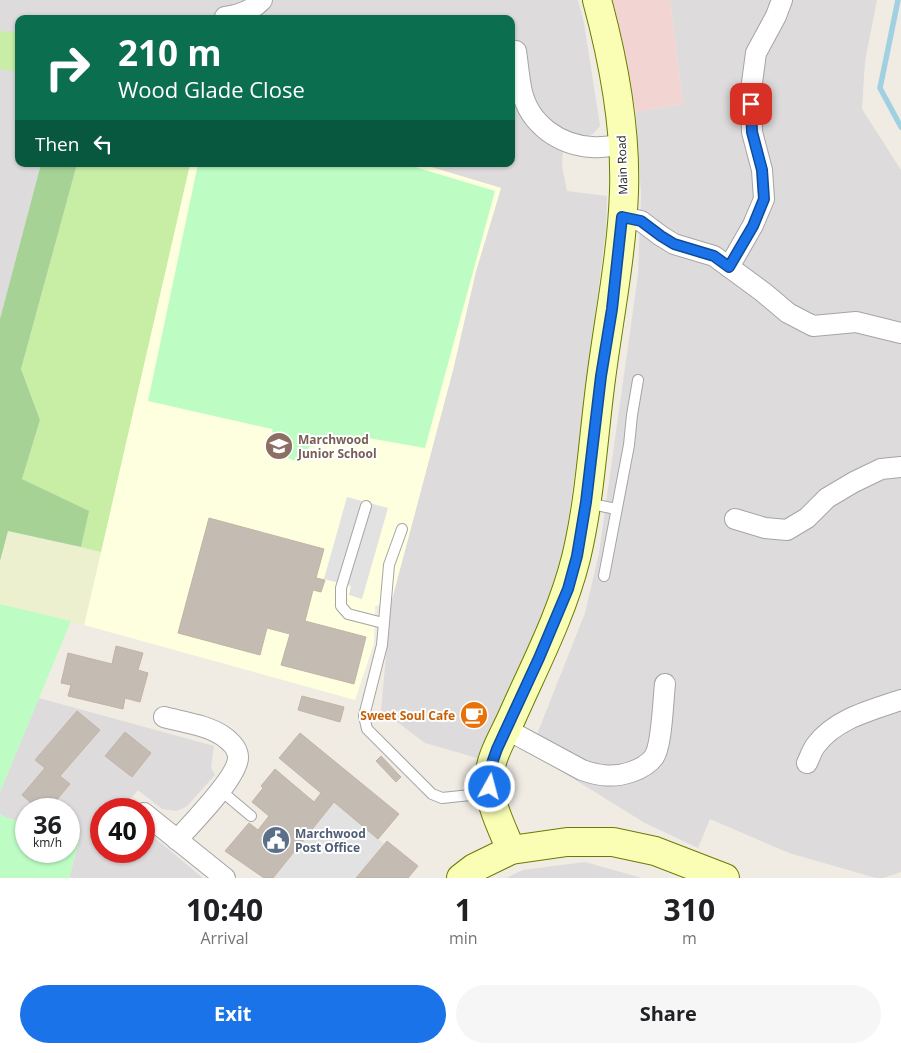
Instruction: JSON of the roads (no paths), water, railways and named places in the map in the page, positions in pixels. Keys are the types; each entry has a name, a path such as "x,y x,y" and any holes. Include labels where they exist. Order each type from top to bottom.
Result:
{"street":[{"path":"237,15 243,14 262,0"},
{"name":"Main Road","path":"511,850 490,792 489,778 491,766 568,589 577,556 586,502 622,217 624,191 623,144 612,69 597,0"},
{"path":"729,267 753,226 764,199 762,170 752,132 751,90 756,52 776,16 782,0"},
{"path":"516,50 517,97 536,120 552,135 578,145 594,148 623,144"},
{"path":"622,217 641,221 674,244 714,256 763,292 788,314 813,326 856,322 901,333"},
{"path":"735,519 766,528 787,530 807,518 827,498 854,482 881,469 901,467"},
{"path":"506,729 582,770 611,777 625,774 647,764 654,756 658,746 664,684"},
{"path":"808,763 815,746 828,731 851,718 901,700"},
{"path":"164,717 213,731 223,736 236,748 238,756 238,763 233,773 178,840"},
{"path":"155,822 225,878"},
{"path":"461,878 474,868 511,850 567,842 613,842 655,851 723,878"}],"lane":[{"path":"604,576 629,445 638,380"},
{"path":"586,502 616,508"},
{"path":"366,506 341,588 341,606 348,614 383,623"},
{"path":"402,529 389,565 382,644 364,716 367,729 432,794 442,798 490,792"},
{"path":"220,790 251,816"}],"waterway":[{"path":"898,0 880,88 901,127"}],"place":[{"name":"Marchwood Junior School","path":"279,446"},
{"name":"Sweet Soul Cafe","path":"474,715"},
{"name":"Marchwood Post Office","path":"276,840"}]}
